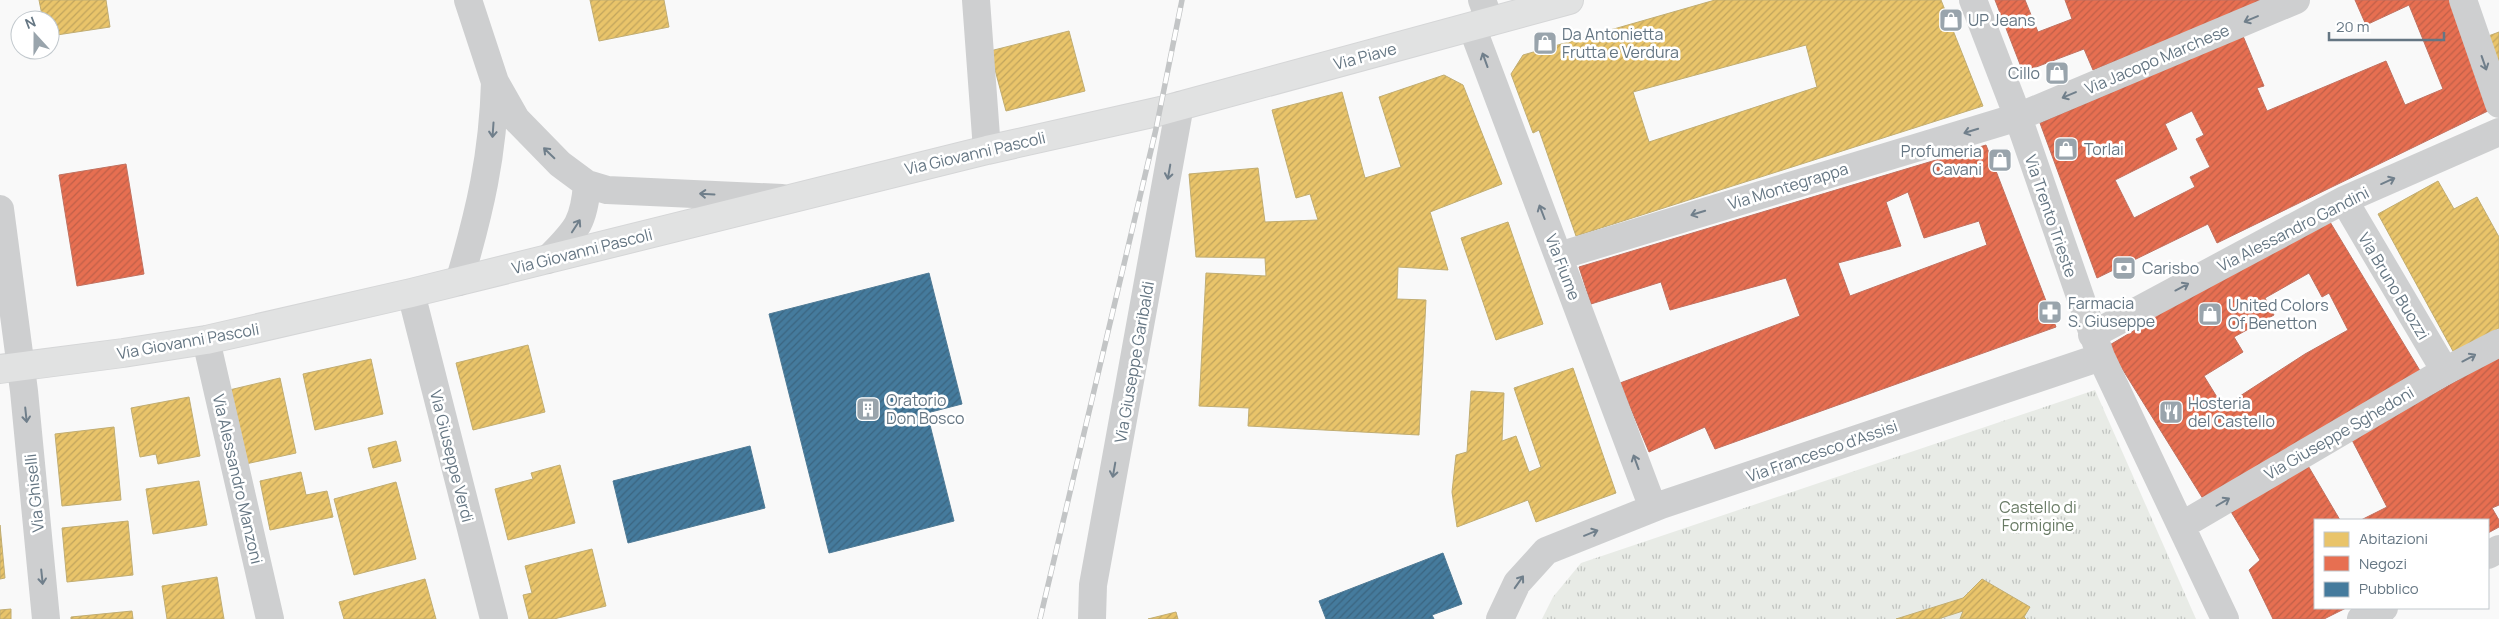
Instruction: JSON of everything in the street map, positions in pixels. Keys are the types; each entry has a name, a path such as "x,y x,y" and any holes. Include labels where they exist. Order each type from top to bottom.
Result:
{"street":[{"path":"468,0 495,82 516,119 560,164 586,184 607,190 790,198"},
{"path":"976,0 987,150"},
{"name":"Via Piave","path":"1170,108 1482,17 1569,0"},
{"name":"Via Trento Trieste","path":"1973,0 2018,117 2096,346 2225,619"},
{"name":"Via Jacopo Marchese","path":"2018,117 2296,0"},
{"path":"2463,0 2499,104"},
{"name":"Via Fiume","path":"1482,17 1559,256 1653,508"},
{"path":"459,282 478,220 488,168 493,134 495,82"},
{"name":"Via Giovanni Pascoli","path":"10,368 206,340 411,294 790,198 1170,108"},
{"name":"Via Giuseppe Garibaldi","path":"1092,619 1093,585 1170,108"},
{"name":"Via Montegrappa","path":"1559,256 2018,117"},
{"name":"Via Alessandro Gandini","path":"2096,346 2344,200 2499,132"},
{"path":"547,260 578,224 585,210 586,184"},
{"name":"Via Bruno Buozzi","path":"2344,200 2445,371"},
{"name":"Via Ghiselli","path":"0,209 10,368 46,619"},
{"name":"Via Giuseppe Verdi","path":"411,294 494,619"},
{"name":"Via Alessandro Manzoni","path":"206,340 270,619"},
{"name":"Via Giuseppe Sghedoni","path":"2181,526 2445,371 2499,343"},
{"name":"Via Francesco d'Assisi","path":"1500,619 1517,583 1546,551 1653,508 2096,346"},
{"path":"2361,619 2382,609"}],"green space":[{"name":"Castello di Formigine","path":"2095,390 2196,619 1542,619 1553,597 1581,563"}],"building: Abitazioni":[{"path":"39,0 106,0 110,27 60,34 60,10 41,10"},
{"path":"590,0 664,0 669,27 599,41"},
{"path":"1715,0 1941,0 1983,106 1576,236 1539,130 1533,133 1511,74 1523,55","holes":["1806,45 1817,87 1649,142 1633,92"]},
{"path":"1069,31 1085,91 1006,111 990,51"},
{"path":"2499,32 2499,78 2483,38"},
{"path":"1444,75 1463,85 1502,184 1430,212 1448,270 1398,267 1397,299 1426,300 1419,435 1248,426 1249,408 1199,406 1206,273 1266,276 1265,258 1196,257 1189,174 1258,168 1265,222 1318,220 1310,194 1296,198 1272,110 1342,92 1365,178 1401,167 1379,97"},
{"path":"2438,181 2454,209 2477,197 2499,237 2499,328 2454,353 2378,214"},
{"path":"1508,222 1543,324 1496,340 1461,238"},
{"path":"528,345 545,412 473,430 456,363"},
{"path":"371,359 383,414 315,430 303,374"},
{"path":"1573,368 1616,493 1536,522 1528,500 1457,527 1452,492 1456,455 1467,452 1471,391 1504,393 1502,441 1516,436 1529,472 1541,467 1514,388"},
{"path":"280,378 296,453 241,465 225,391"},
{"path":"189,397 200,456 158,464 156,454 140,457 131,408"},
{"path":"114,427 121,500 62,506 55,434"},
{"path":"396,441 401,461 373,468 368,448"},
{"path":"560,465 575,523 508,540 495,489 533,479 531,473"},
{"path":"301,472 306,495 327,491 333,517 270,530 260,481"},
{"path":"199,481 207,525 153,534 146,489"},
{"path":"396,482 416,559 354,575 334,499"},
{"path":"128,521 133,575 67,582 62,528"},
{"path":"0,525 5,578 0,579"},
{"path":"592,549 606,606 554,619 529,619 523,595 532,593 525,566"},
{"path":"217,577 224,619 167,619 162,586"},
{"path":"425,579 436,619 344,619 339,602"},
{"path":"1982,579 2030,607 2024,617 2026,619 1960,619 1963,611 1938,619 1896,619 1963,598"},
{"path":"11,609 11,619 0,619 0,610"},
{"path":"132,611 133,619 71,619 71,617"},
{"path":"1176,612 1178,619 1148,619"}],"building: Negozi":[{"path":"1995,0 2025,0 2038,32 2072,19 2065,0 2267,0 2093,70 2084,49 2023,72"},
{"path":"2355,0 2452,0 2494,108 2217,243 2208,224 2097,278 2040,123 2243,36 2264,86 2257,88 2267,111 2386,61 2405,105 2443,89 2409,5 2366,25","holes":["2192,111 2204,135 2196,139 2210,167 2190,177 2195,187 2134,218 2115,180 2177,149 2165,124"]},
{"path":"1986,145 2056,327 1715,449 1705,427 1649,452 1620,383 1800,316 1786,278 1670,310 1661,282 1591,304 1579,267","holes":["1908,192 1924,238 1979,221 1987,245 1850,296 1838,263 1901,246 1886,202"]},
{"path":"126,164 144,274 77,286 59,175"},
{"path":"2327,217 2422,374 2205,502 2108,346 2140,327 2137,322","holes":["2309,273 2322,297 2329,293 2348,330 2305,354 2223,407 2204,376 2243,352 2234,337 2274,315 2265,298"]},
{"path":"2499,357 2499,505 2492,508 2499,520 2499,527 2489,532 2489,519 2363,519 2387,507 2352,440"},
{"path":"2307,464 2339,519 2314,519 2314,609 2344,609 2324,619 2273,619 2249,570 2260,560 2230,510"}],"building: Pubblico":[{"name":"Oratorio Don Bosco","path":"929,273 962,404 927,413 954,521 829,553 769,314"},
{"path":"750,446 765,508 628,543 613,481"},
{"path":"1443,553 1462,604 1432,615 1434,619 1326,619 1319,601"}],"railway":[{"path":"1040,619 1156,129 1182,0"}],"place":[{"name":"UP Jeans","path":"1951,20"},
{"name":"Da Antonietta Frutta e Verdura","path":"1545,43"},
{"name":"Cillo","path":"2057,73"},
{"name":"Torlai","path":"2066,149"},
{"name":"Profumeria Cavani","path":"2000,160"},
{"name":"Carisbo","path":"2124,268"},
{"name":"Farmacia S. Giuseppe","path":"2050,312"},
{"name":"United Colors Of Benetton","path":"2210,314"},
{"name":"Oratorio Don Bosco","path":"868,409"},
{"name":"Hosteria del Castello","path":"2171,412"}]}
